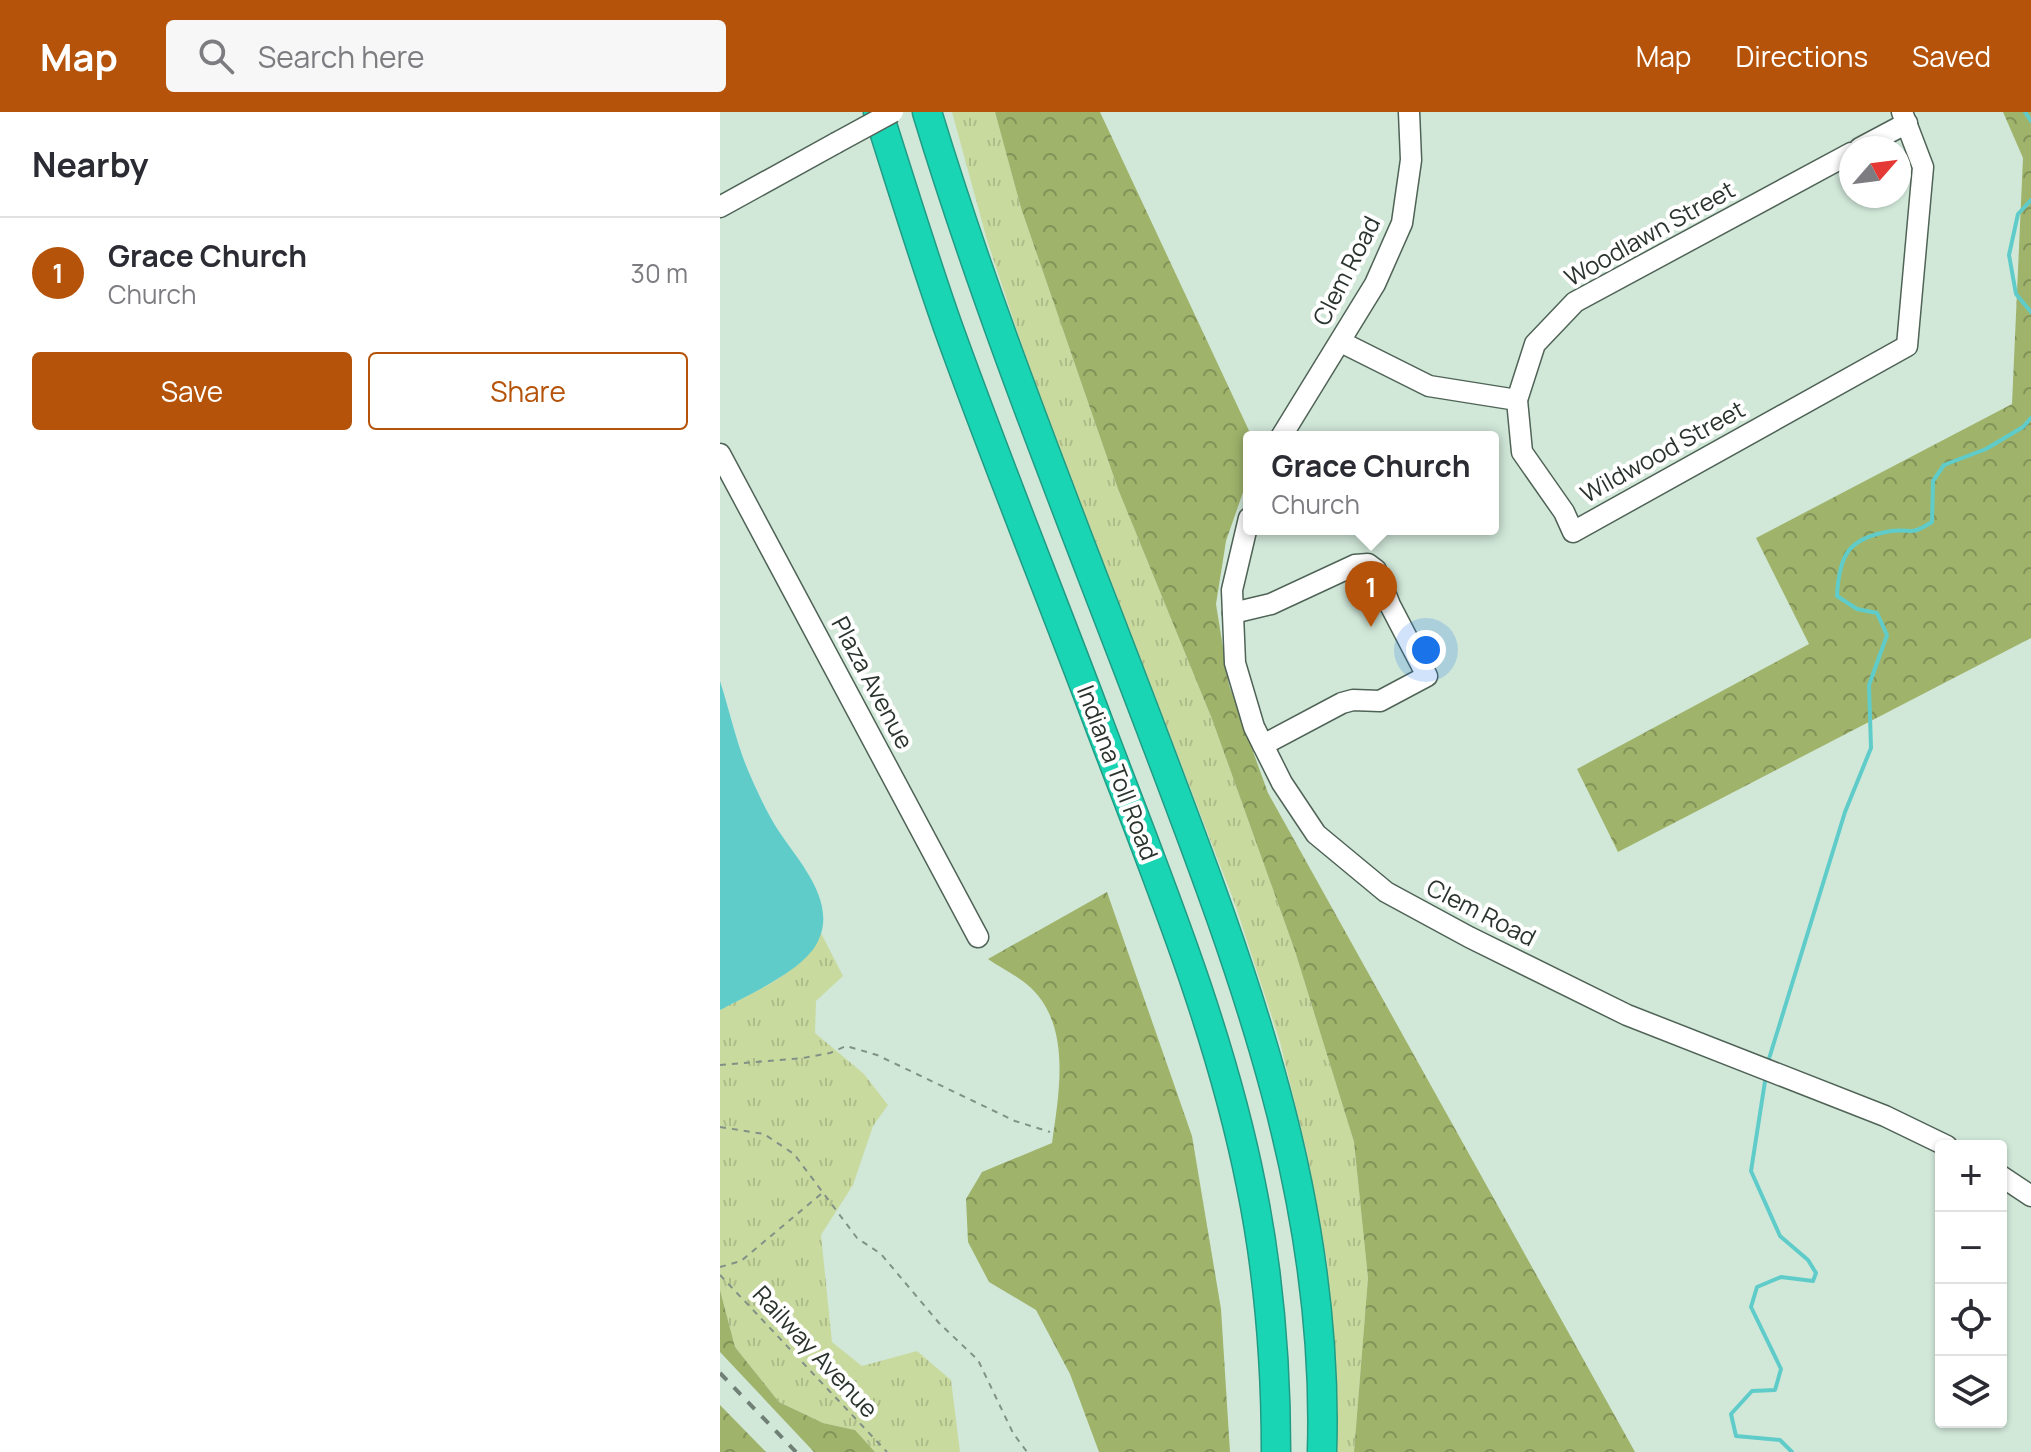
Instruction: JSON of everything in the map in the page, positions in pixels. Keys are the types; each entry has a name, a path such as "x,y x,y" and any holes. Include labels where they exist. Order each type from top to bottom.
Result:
{"highway":[{"name":"Indiana Toll Road","path":"878,112 948,325 1164,898 1199,995 1228,1090 1251,1184 1265,1265 1274,1354 1276,1452"},
{"name":"Indiana Toll Road","path":"930,112 947,177 1024,397 1202,864 1272,1071 1296,1170 1309,1248 1320,1342 1322,1452"}],"street":[{"path":"720,207 893,112"},
{"name":"Clem Road","path":"1285,431 1375,284 1402,223 1411,160 1409,112"},
{"path":"1877,136 1904,117"},
{"name":"Wildwood Street","path":"1517,400 1522,452 1564,512 1573,532 1907,346 1923,167 1904,117"},
{"name":"Woodlawn Street","path":"1517,400 1535,344 1575,302 1839,159"},
{"path":"1341,342 1429,386 1517,400"},
{"name":"Plaza Avenue","path":"720,454 978,937"},
{"name":"Clem Road","path":"1245,535 1232,590 1235,663 1254,727 1282,783 1316,834 1386,892 1469,937 1627,1015 1885,1116 1935,1140"},
{"path":"1233,613 1271,604 1355,565 1368,564 1376,570 1390,605 1427,676 1380,701 1353,700 1342,703 1263,745"},
{"path":"2007,1180 2031,1196"}],"path":[{"path":"720,1065 803,1058 830,1053 846,1046 877,1055 1015,1121 1050,1132"},
{"path":"720,1127 764,1134 794,1154 857,1238 881,1254 939,1323 978,1360 1013,1433 1027,1452"},
{"path":"720,1267 741,1261 822,1193"},
{"name":"Railway Avenue","path":"720,1275 887,1452"}],"green space":[{"path":"952,112 995,112 1021,208 1118,489 1212,719 1295,951 1354,1142 1368,1278 1354,1452 1335,1452 1327,1261 1307,1153 1280,1042 1235,904 1035,385 987,240"},
{"path":"995,112 1100,112 1249,431 1243,431 1243,492 1226,541 1216,604 1229,685 1268,793 1635,1452 1354,1452 1368,1278 1354,1142 1295,951 1212,719 1118,489 1021,208"},
{"path":"2003,112 2031,112 2031,638 1618,852 1577,769 1809,644 1756,538 2012,404 2023,158"},
{"path":"1107,892 1192,1136 1221,1309 1230,1452 1099,1452 1070,1374 1036,1310 989,1282 968,1242 966,1199 982,1172 1052,1143 1059,1082 1057,1040 1043,1003 1025,983 988,959"},
{"path":"821,933 843,976 816,1001 815,1033 864,1074 888,1105 873,1126 853,1185 821,1235 832,1342 862,1366 917,1351 951,1380 960,1452 875,1452 855,1430 823,1423 779,1402 735,1347 720,1290 720,1010 791,970 813,947"},
{"path":"720,1290 735,1347 779,1402 823,1423 855,1430 875,1452 814,1452 720,1352"},
{"path":"720,1405 766,1452 720,1452"}],"water":[{"path":"720,681 750,775 774,823 814,884 823,914 822,930 808,955 772,982 720,1010"}],"waterway":[{"path":"2025,112 2031,121"},
{"path":"2031,200 2018,214 2009,255 2016,294 2031,312"},
{"path":"1768,1062 1845,812 1871,748 1869,685 1887,635 1877,613 1857,609 1837,596 1844,559 1865,538 1891,531 1915,531 1932,522 1933,481 1944,465 1986,449 2023,427 2031,418"},
{"path":"1766,1075 1751,1171 1780,1236 1808,1260 1816,1273 1813,1281 1781,1277 1757,1287 1751,1307 1781,1369 1775,1390 1752,1391 1731,1414 1736,1436 1780,1440 1792,1452"}],"railway":[{"path":"720,1373 796,1452"}],"place":[{"name":"Grace Church","path":"1371,627"}]}
